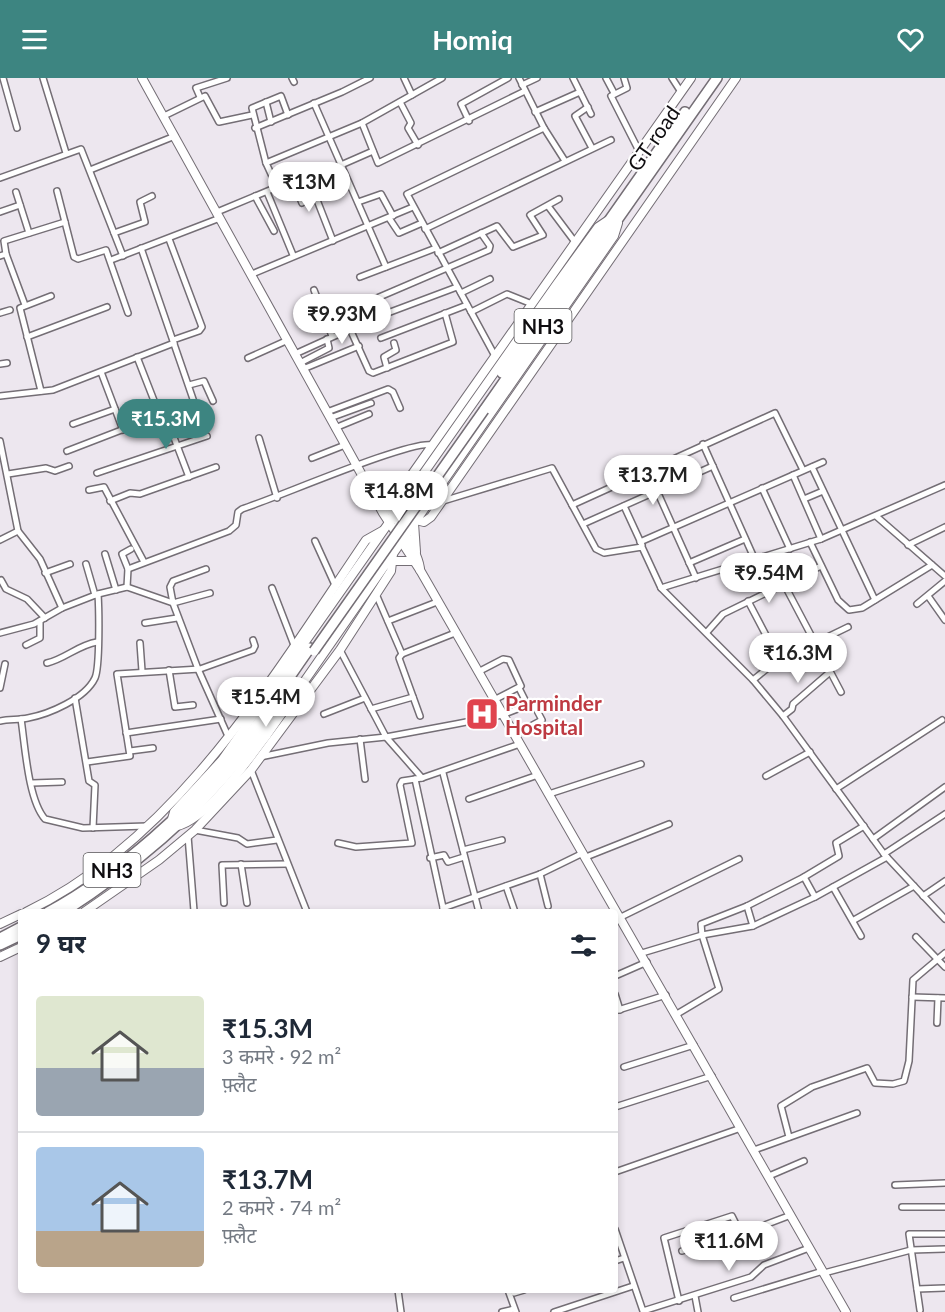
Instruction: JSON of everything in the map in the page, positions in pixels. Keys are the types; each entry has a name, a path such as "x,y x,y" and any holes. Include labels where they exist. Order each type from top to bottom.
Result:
{"highway":[{"name":"GT road","path":"616,218 709,78"},
{"name":"GT road","path":"616,218 717,78"},
{"name":"NH3","path":"69,909 107,885 174,823 246,750 312,649 616,218"},
{"name":"NH3","path":"53,909 104,877 174,823"},
{"path":"0,938 18,929"},
{"path":"0,945 18,936"}],"street":[{"path":"3,78 17,128"},
{"path":"43,78 66,153"},
{"path":"142,78 345,446 375,495 385,502 391,518 437,602 616,909"},
{"path":"200,98 196,88 227,78"},
{"path":"255,128 370,78"},
{"path":"404,78 412,95"},
{"path":"267,163 362,123 412,95 430,81 442,78"},
{"path":"469,121 461,104 508,78"},
{"path":"519,78 544,128 565,161"},
{"path":"362,123 378,163 469,121 537,78"},
{"path":"573,78 591,114"},
{"path":"606,78 614,93"},
{"path":"624,78 627,88 611,96 639,151"},
{"path":"672,78 681,92"},
{"path":"403,502 403,487 691,78"},
{"path":"415,522 428,520 443,501 736,78"},
{"path":"536,112 580,92"},
{"path":"164,116 206,96 219,122 252,115"},
{"path":"277,187 255,128 252,108 282,97 288,115"},
{"path":"266,102 272,122"},
{"path":"400,102 411,123 408,128 418,145"},
{"path":"314,104 386,267"},
{"path":"588,107 575,117 592,148"},
{"path":"495,356 413,207 408,193 544,128"},
{"path":"90,170 175,136"},
{"path":"425,229 611,140"},
{"path":"0,178 81,149 123,256"},
{"path":"111,260 169,239 255,196 373,151"},
{"path":"308,177 333,241"},
{"path":"294,183 302,203"},
{"path":"57,191 75,259 105,249 111,260 128,313"},
{"path":"16,192 29,233"},
{"path":"267,192 293,255"},
{"path":"358,202 381,194 399,233 422,223"},
{"path":"114,233 145,222 140,202 152,196"},
{"path":"255,196 274,231"},
{"path":"360,277 437,251 498,226 515,247 544,234 530,216 560,199"},
{"path":"0,213 20,205"},
{"path":"548,206 575,242"},
{"path":"252,274 413,207"},
{"path":"616,218 614,236 403,539 393,557 233,780 189,824 174,823 174,812 222,760 598,227 616,218"},
{"path":"25,305 3,255 3,241 65,222"},
{"path":"481,233 491,249 448,270 370,301 368,304 374,316 377,317 490,279"},
{"path":"0,396 64,386 199,332 202,327 169,239"},
{"path":"67,451 194,403 141,248"},
{"path":"302,366 329,348 330,338 314,290"},
{"path":"471,312 507,294 532,304"},
{"path":"41,391 20,310 25,305 51,296"},
{"path":"381,338 467,305"},
{"path":"27,337 107,307"},
{"path":"0,313 10,310"},
{"path":"295,354 350,329 371,373 453,342 445,314"},
{"path":"248,358 288,340"},
{"path":"387,368 384,357 396,350 394,343"},
{"path":"302,366 359,346"},
{"path":"137,357 189,477"},
{"path":"101,372 123,430"},
{"path":"189,385 204,381 213,401"},
{"path":"329,415 388,389 393,392 400,408"},
{"path":"329,415 371,403"},
{"path":"73,424 115,409"},
{"path":"572,505 703,444 777,413 803,470"},
{"path":"335,428 369,414"},
{"path":"97,473 207,436"},
{"path":"259,438 277,498"},
{"path":"0,441 18,531 37,554 62,608"},
{"path":"703,444 755,560"},
{"path":"128,569 229,531 236,525 239,510 277,498 408,447 432,445"},
{"path":"312,458 345,446"},
{"path":"443,501 552,468 600,552 641,545 673,528 823,462"},
{"path":"8,474 46,468 55,471 69,466"},
{"path":"583,524 713,466"},
{"path":"110,501 216,467"},
{"path":"812,467 875,600"},
{"path":"793,474 821,539"},
{"path":"661,588 810,543 945,485"},
{"path":"90,490 103,487 144,562"},
{"path":"762,488 790,549"},
{"path":"657,491 696,578"},
{"path":"804,500 823,491"},
{"path":"624,506 661,588 753,680 783,716 885,855 944,918"},
{"path":"876,516 945,576"},
{"path":"414,558 415,522"},
{"path":"908,545 945,527"},
{"path":"0,540 18,531"},
{"path":"31,909 78,882 169,808 228,736 366,540 382,531"},
{"path":"689,563 745,539"},
{"path":"315,541 335,585"},
{"path":"810,543 838,600 846,608 858,610 932,565"},
{"path":"127,587 128,569 122,554 131,549"},
{"path":"105,554 116,590"},
{"path":"393,557 414,558"},
{"path":"88,909 150,867 188,836 251,770 340,650 391,571 393,557"},
{"path":"45,573 70,564"},
{"path":"0,721 21,719 48,712 75,698 90,685 96,675 97,594 86,564"},
{"path":"707,632 718,618 821,566"},
{"path":"206,569 171,582 173,603 198,669 228,736"},
{"path":"1,580 6,589 27,599 43,620 39,638 27,645"},
{"path":"917,604 945,581"},
{"path":"784,584 813,643 841,692"},
{"path":"0,633 43,620 62,608 97,594 127,587 173,603 210,593"},
{"path":"272,588 294,645"},
{"path":"376,594 402,654"},
{"path":"928,596 945,620"},
{"path":"748,601 779,660"},
{"path":"388,621 437,602"},
{"path":"145,623 177,618"},
{"path":"753,680 779,660 848,627"},
{"path":"420,716 399,658 402,654 455,633"},
{"path":"87,762 127,758 130,752 117,675 142,671 198,669 253,650 255,646 253,640"},
{"path":"47,663 62,659 86,644 97,642"},
{"path":"140,643 142,671"},
{"path":"340,650 386,736 422,778"},
{"path":"477,672 508,658 521,681 519,688 528,704"},
{"path":"0,688 5,663"},
{"path":"169,670 175,707 193,705"},
{"path":"783,716 792,710 792,704 830,672"},
{"path":"494,700 519,688"},
{"path":"371,709 413,696"},
{"path":"75,698 89,781 95,787 93,828"},
{"path":"324,714 365,698"},
{"path":"260,757 313,745 386,736 502,715 528,704 534,704 542,720 514,735"},
{"path":"21,719 37,807 45,819 74,827 147,826"},
{"path":"126,733 221,719"},
{"path":"836,789 942,720"},
{"path":"360,739 365,779"},
{"path":"338,843 356,848 412,843 400,785 402,781 443,773 520,744"},
{"path":"130,752 153,748"},
{"path":"766,776 810,752"},
{"path":"549,794 641,765"},
{"path":"251,770 277,840 307,909"},
{"path":"443,773 478,909"},
{"path":"469,799 538,775"},
{"path":"415,779 430,858 443,909"},
{"path":"32,783 62,782"},
{"path":"873,838 945,787"},
{"path":"642,953 702,935 753,926 833,887 945,814"},
{"path":"445,909 669,824"},
{"path":"677,1014 719,989 702,935 701,924 747,906 839,856 836,843 864,826"},
{"path":"195,830 238,838 248,844 277,840"},
{"path":"188,836 194,909"},
{"path":"463,850 502,840"},
{"path":"430,858 444,855 448,862 465,857"},
{"path":"621,917 739,859"},
{"path":"241,864 248,903"},
{"path":"224,903 222,865 287,864"},
{"path":"540,874 548,906"},
{"path":"804,877 815,897"},
{"path":"923,896 945,881"},
{"path":"507,886 514,909"},
{"path":"854,920 914,886"},
{"path":"833,887 854,920 861,936"},
{"path":"747,906 753,926"},
{"path":"618,912 846,1312"},
{"path":"0,924 18,915"},
{"path":"915,937 945,967"},
{"path":"0,957 18,948"},
{"path":"789,1137 781,1106 806,1090 867,1068 875,1083 893,1084 904,1081 909,1060 914,979 945,953"},
{"path":"618,975 647,962"},
{"path":"618,1011 666,995"},
{"path":"912,997 945,998"},
{"path":"938,998 938,1023"},
{"path":"624,1067 694,1045"},
{"path":"618,1106 712,1076"},
{"path":"754,1150 857,1113"},
{"path":"618,1171 741,1128"},
{"path":"769,1176 804,1161"},
{"path":"896,1185 945,1184"},
{"path":"902,1207 945,1207"},
{"path":"682,1251 741,1234 791,1215"},
{"path":"679,1301 664,1238 732,1216 741,1234"},
{"path":"920,1310 910,1234 945,1234"},
{"path":"618,1240 642,1310 648,1312 751,1277 764,1265 809,1248"},
{"path":"734,1298 911,1250 945,1249"},
{"path":"618,1260 624,1258"},
{"path":"618,1291 633,1286"},
{"path":"917,1288 945,1288"},
{"path":"398,1293 401,1312"},
{"path":"502,1312 515,1310 511,1293"},
{"path":"554,1312 612,1293"},
{"path":"694,1296 698,1312"}],"place":[{"name":"Parminder Hospital","path":"482,714"}]}
